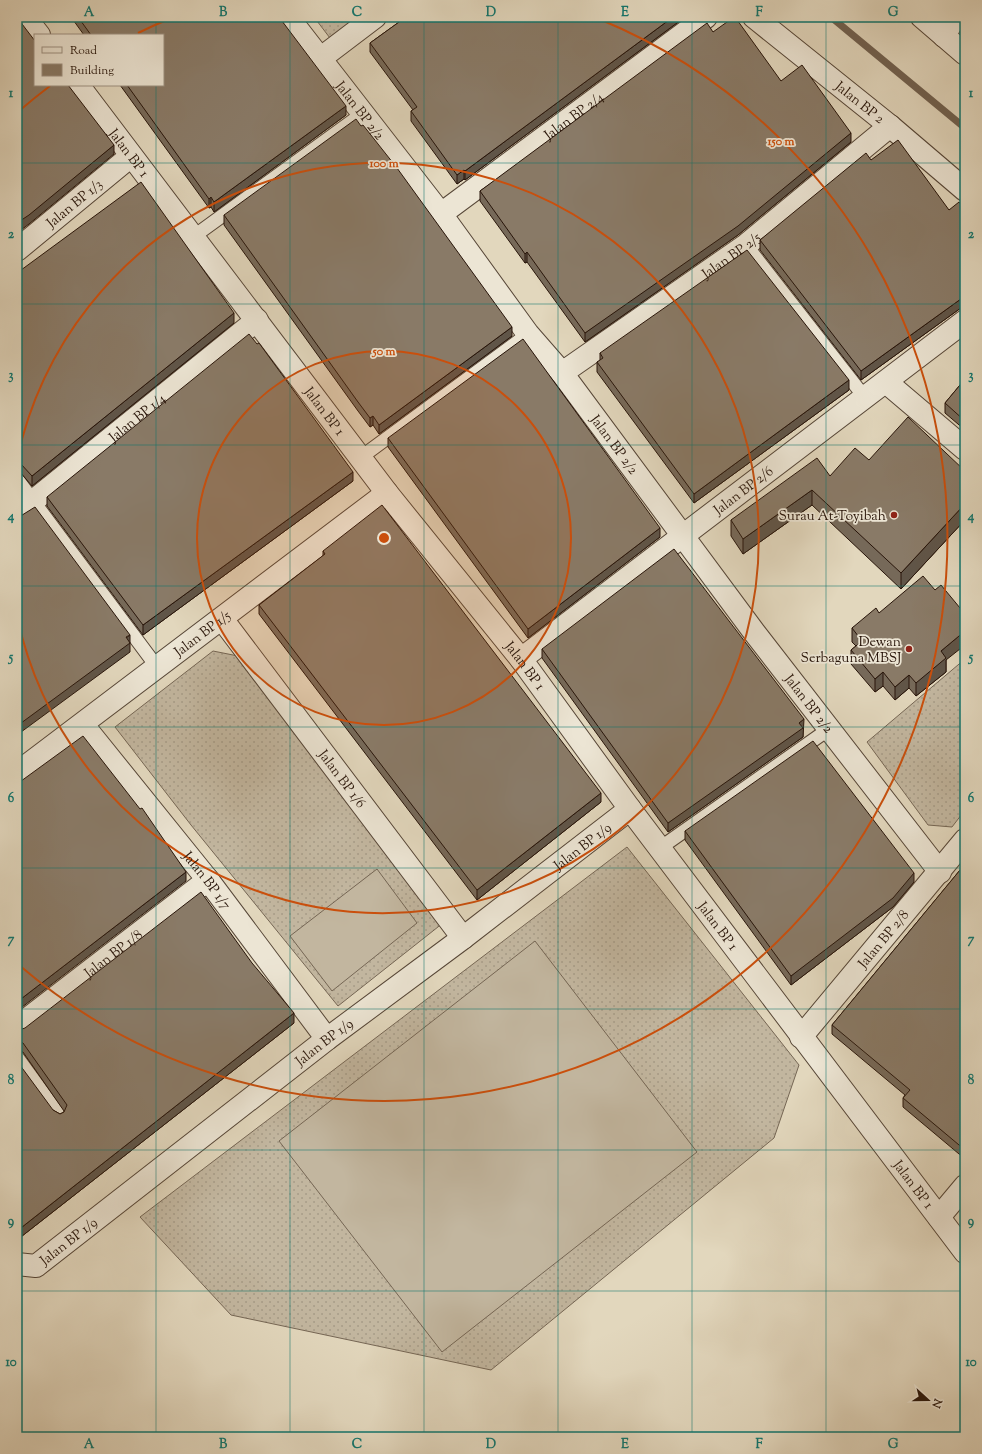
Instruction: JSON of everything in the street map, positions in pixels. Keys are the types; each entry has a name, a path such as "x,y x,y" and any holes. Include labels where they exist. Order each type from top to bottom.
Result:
{"street":[{"path":"25,17 38,34"},
{"name":"Jalan BP 2/2","path":"288,17 441,214 528,334 562,373 682,536 940,872"},
{"path":"321,58 375,17"},
{"name":"Jalan BP 2/4","path":"441,214 706,17"},
{"name":"Jalan BP 2","path":"754,17 890,126 965,190"},
{"path":"922,17 965,54"},
{"path":"944,36 955,17"},
{"name":"Jalan BP 1","path":"79,86 387,493 521,659 630,809 965,1252"},
{"name":"Jalan BP 2/5","path":"562,373 746,245 890,126"},
{"name":"Jalan BP 1/3","path":"17,250 131,156"},
{"name":"Jalan BP 1/4","path":"17,514 35,501 257,320"},
{"name":"Jalan BP 2/6","path":"521,659 682,536 866,399 965,321"},
{"path":"886,382 965,449"},
{"name":"Jalan BP 1/5","path":"17,773 83,725 157,667 387,493"},
{"name":"Jalan BP 1/6","path":"222,619 463,938"},
{"name":"Jalan BP 1/7","path":"83,725 208,880 327,1039"},
{"name":"Jalan BP 1/9","path":"17,1264 36,1266 327,1039 463,938 630,809"},
{"name":"Jalan BP 2/8","path":"801,1037 940,872 965,840"},
{"name":"Jalan BP 1/8","path":"17,1027 208,880"},
{"path":"939,1217 965,1186"}],"lane":[{"path":"193,237 362,114"},
{"path":"746,245 866,399"},
{"path":"360,458 528,334"},
{"path":"17,479 35,501 157,667"},
{"path":"660,848 829,729"},
{"path":"17,1057 59,1115"}],"shaded area":[{"path":"314,17 365,17 333,42"},
{"path":"213,651 243,657 443,923 338,1006 191,825 115,727"},
{"path":"965,659 965,810 952,827 928,825 867,742"},
{"path":"627,847 799,1065 774,1138 491,1370 231,1315 140,1217"},
{"path":"377,869 417,923 332,991 290,936"},
{"path":"535,941 697,1152 442,1352 279,1141"}],"building":[{"path":"78,17 279,17 346,106 214,202 211,197 209,199 128,86 164,86 164,34 90,34"},
{"path":"406,17 673,17 465,171 464,170 457,175 411,111 417,107 370,43"},
{"path":"734,17 781,81 802,65 851,133 738,226 585,333 527,252 525,254 480,191 707,23 713,32"},
{"path":"19,20 34,40 34,86 69,86 114,145 29,215 17,223 17,21"},
{"path":"356,119 361,126 363,125 397,168 512,327 379,425 373,416 370,418 358,402 224,215"},
{"path":"898,140 949,210 959,202 965,209 965,296 861,371 760,240 866,153 871,160"},
{"path":"141,182 234,313 32,476 20,463 17,462 17,273"},
{"path":"747,250 849,380 694,494 597,362 603,358 600,353"},
{"path":"249,334 257,344 259,343 353,472 143,625 47,497"},
{"path":"523,339 660,528 528,629 388,438"},
{"path":"965,379 965,421 945,403"},
{"name":"Surau At-Toyibah","path":"908,417 965,471 965,508 963,506 901,573 812,490 743,539 731,520 817,458 830,476 855,448 869,460"},
{"path":"382,505 601,793 477,890 259,605 325,554 323,551"},
{"path":"35,507 130,635 126,637 130,643 17,726 17,517"},
{"path":"674,549 804,719 799,723 803,728 668,823 542,649"},
{"name":"Dewan Serbaguna MBSJ","path":"923,576 935,590 941,585 965,614 965,631 941,651 946,658 916,683 909,675 895,687 883,672 875,679 851,650 862,641 852,628 876,608 879,613"},
{"path":"83,736 140,809 142,808 186,872 17,1002 17,784"},
{"path":"813,741 914,873 893,898 791,976 685,831"},
{"path":"965,864 965,1150 903,1098 910,1090 832,1025"},
{"path":"201,892 252,963 294,1013 17,1231 17,1061 53,1110 60,1114 64,1112 67,1105 23,1043 17,1040 17,1030 25,1028"}],"waterway":[{"path":"831,17 965,128"}],"place":[{"name":"Surau At-Toyibah","path":"894,515"},
{"name":"Dewan Serbaguna MBSJ","path":"909,649"}]}
